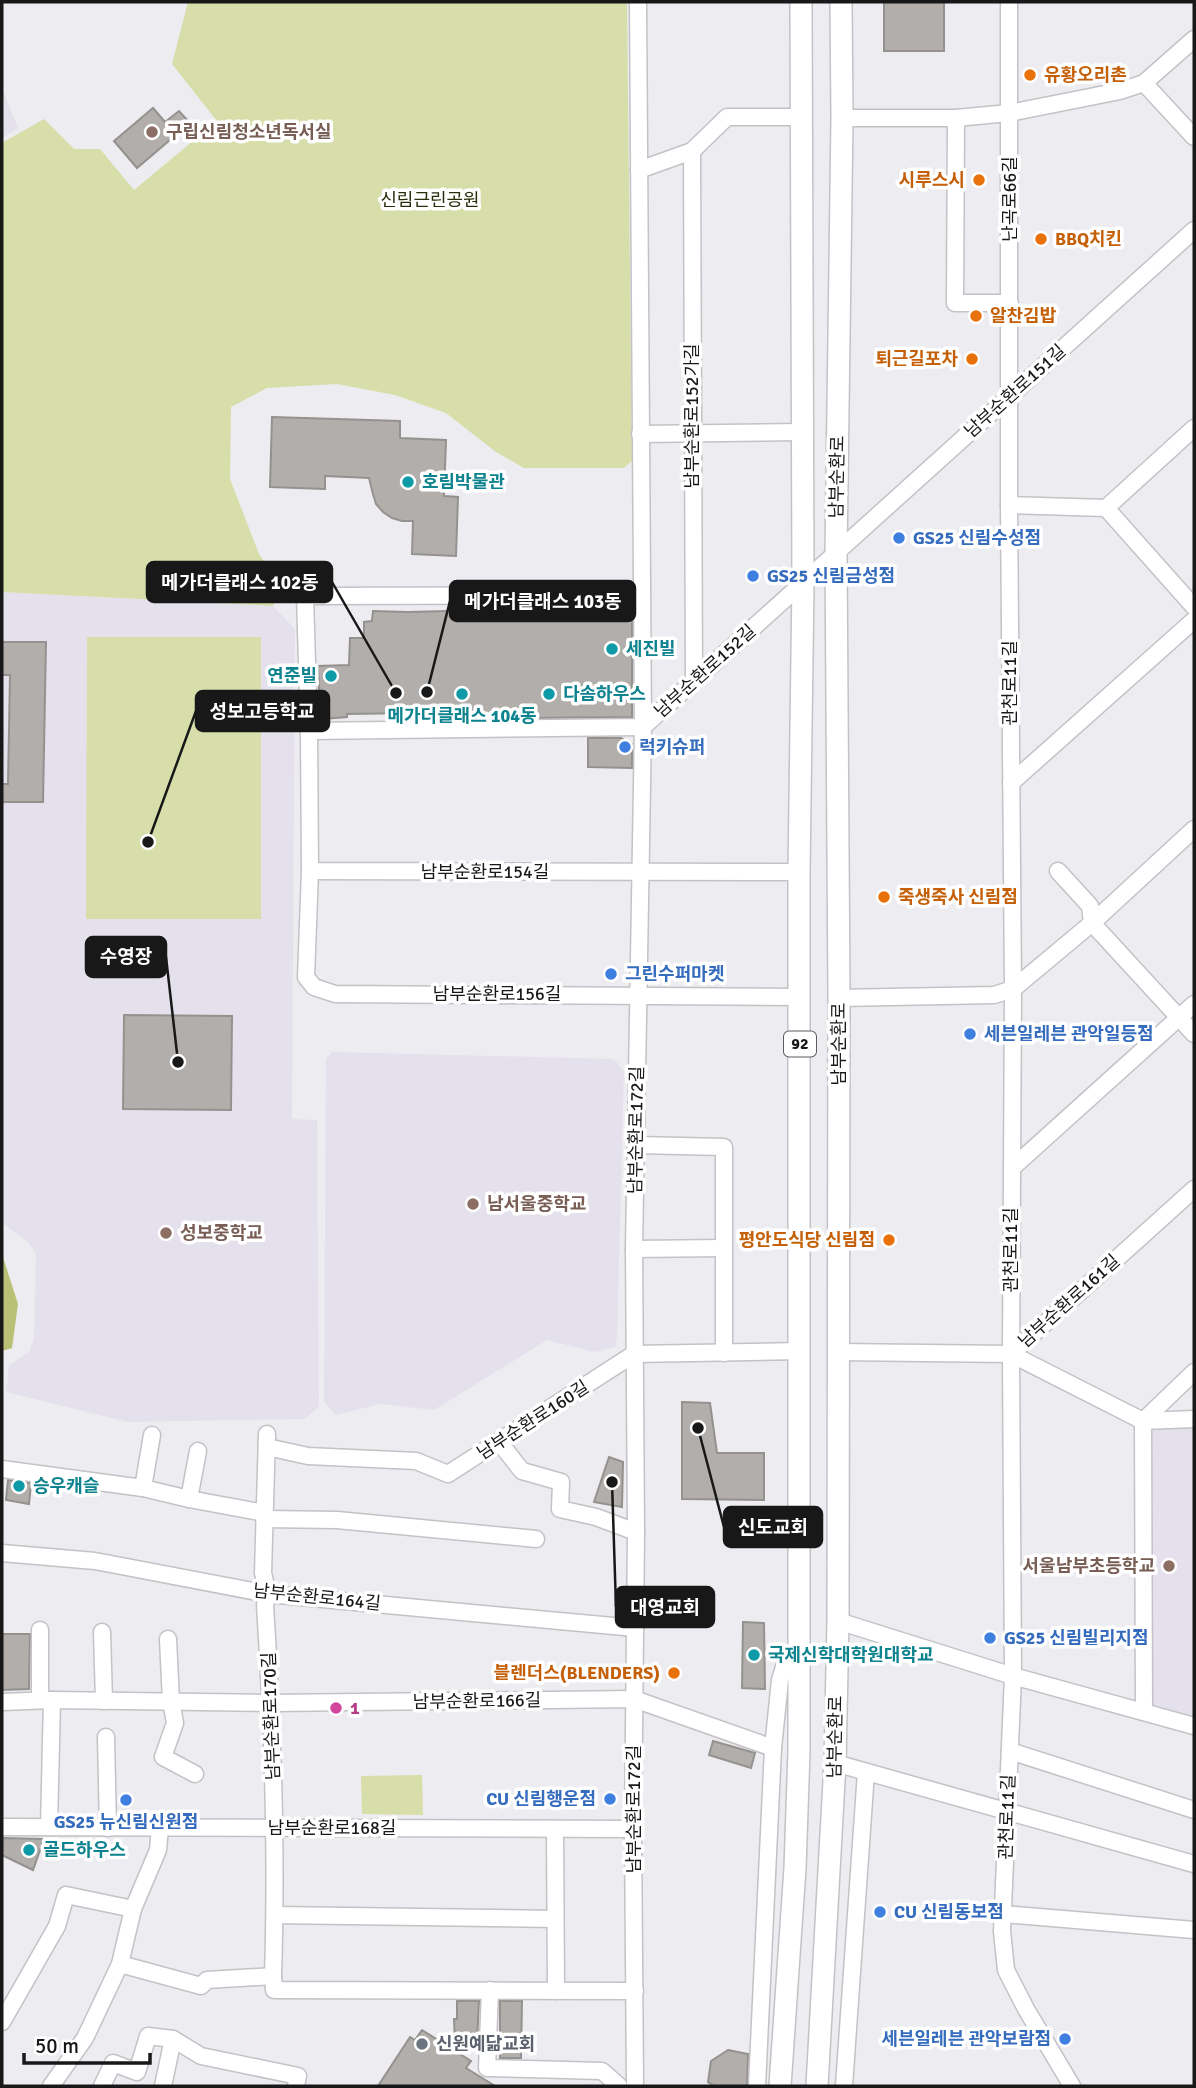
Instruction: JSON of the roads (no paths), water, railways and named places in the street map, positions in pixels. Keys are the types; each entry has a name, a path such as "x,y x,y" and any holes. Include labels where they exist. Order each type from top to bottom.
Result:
{"main road":[{"name":"남부순환로","path":"780,2086 795,1868 799,1751 799,873 803,583 801,2"},
{"name":"남부순환로","path":"817,2086 835,1763 838,1621 839,998 836,553 841,2"}],"street":[{"name":"남부순환로172길","path":"635,2086 634,1249 643,727 638,2"},
{"name":"난곡로66길","path":"1009,2 1009,397"},
{"path":"842,118 956,118 1009,113 1120,91 1144,83 1194,39"},
{"path":"1144,83 1194,137"},
{"path":"639,170 692,151 727,117 801,117"},
{"path":"956,118 955,303 1010,303"},
{"name":"남부순환로152가길","path":"692,151 694,681"},
{"name":"남부순환로151길","path":"836,553 1194,230"},
{"name":"관천로11길","path":"1009,397 1013,989 1013,1676 1002,1931 1006,1970 1072,2086"},
{"path":"1009,505 1106,509 1194,428"},
{"name":"남부순환로","path":"640,435 801,432"},
{"path":"1106,509 1194,607"},
{"name":"남부순환로152길","path":"309,731 643,727 836,553"},
{"path":"310,871 305,596 642,595"},
{"path":"1011,783 1194,620"},
{"path":"839,998 994,995 1013,989 1092,923 1194,829"},
{"name":"남부순환로154길","path":"310,871 799,873"},
{"name":"남부순환로156길","path":"310,871 306,977 313,987 335,994 800,997"},
{"path":"1058,871 1090,906 1092,923 1194,1034"},
{"path":"1012,1168 1194,1004"},
{"path":"636,1146 724,1147 724,1353"},
{"name":"남부순환로161길","path":"838,1352 1011,1354 1194,1189"},
{"path":"634,1249 723,1248"},
{"path":"634,1354 800,1351"},
{"name":"남부순환로160길","path":"267,1440 308,1456 416,1461 448,1474 634,1354"},
{"path":"1011,1354 1143,1421 1194,1419"},
{"path":"1144,1711 1143,1421 1194,1372"},
{"path":"144,1488 152,1436"},
{"name":"남부순환로170길","path":"267,1440 262,1573 268,1594 265,1605 272,1703 275,1828 273,1976"},
{"path":"499,1443 523,1471 561,1482 560,1509 596,1517 636,1532"},
{"path":"189,1499 198,1451"},
{"path":"2,1469 144,1488 265,1516 337,1520 536,1539"},
{"name":"남부순환로164길","path":"2,1553 95,1561 268,1594 635,1628"},
{"path":"838,1621 1013,1676 1194,1726"},
{"path":"40,1630 46,1700 49,1827"},
{"path":"102,1632 104,1701"},
{"path":"168,1639 175,1723 163,1757 195,1774"},
{"path":"757,2086 773,1748 780,1680 791,1658 799,1653"},
{"name":"남부순환로166길","path":"2,1702 46,1700 272,1703 634,1699 773,1748"},
{"path":"106,1737 108,1828"},
{"path":"1010,1751 1194,1810"},
{"path":"835,1763 1194,1864"},
{"path":"844,2086 866,1772"},
{"name":"남부순환로168길","path":"2,1827 633,1829"},
{"path":"51,2086 85,2038 120,1964 133,1909 158,1850 160,1828"},
{"path":"555,1830 556,1991"},
{"path":"2,2022 57,1926 66,1895 133,1909"},
{"path":"1003,1914 1194,1930"},
{"path":"275,1915 555,1919"},
{"path":"120,1964 201,1986 207,1980 273,1976 274,1990 635,1991"},
{"path":"490,1990 487,2068 602,2071 610,2084"},
{"path":"102,2086 113,2063 137,2072 148,2036 173,2039 201,2056 298,2076 296,2086"},
{"path":"163,2086 173,2039"}],"place":[{"name":"유황오리촌","path":"1030,75"},
{"name":"구립신림청소년독서실","path":"152,132"},
{"name":"시루스시","path":"979,180"},
{"name":"BBQ치킨","path":"1041,239"},
{"name":"알찬김밥","path":"976,316"},
{"name":"퇴근길포차","path":"972,359"},
{"name":"호림박물관","path":"408,482"},
{"name":"GS25 신림수성점","path":"899,538"},
{"name":"GS25 신림금성점","path":"753,576"},
{"name":"세진빌","path":"612,649"},
{"name":"연준빌","path":"331,676"},
{"name":"메가더클래스 103동","path":"427,692"},
{"name":"메가더클래스 102동","path":"396,693"},
{"name":"메가더클래스 104동","path":"462,694"},
{"name":"다솜하우스","path":"549,694"},
{"name":"럭키슈퍼","path":"625,747"},
{"name":"성보고등학교","path":"148,842"},
{"name":"죽생죽사 신림점","path":"884,897"},
{"name":"그린수퍼마켓","path":"611,974"},
{"name":"세븐일레븐 관악일등점","path":"970,1034"},
{"name":"수영장","path":"178,1062"},
{"name":"남서울중학교","path":"473,1204"},
{"name":"성보중학교","path":"166,1233"},
{"name":"평안도식당 신림점","path":"889,1240"},
{"name":"신도교회","path":"698,1428"},
{"name":"대영교회","path":"612,1482"},
{"name":"승우캐슬","path":"19,1486"},
{"name":"서울남부초등학교","path":"1169,1566"},
{"name":"GS25 신림빌리지점","path":"990,1638"},
{"name":"국제신학대학원대학교","path":"754,1655"},
{"name":"블렌더스(BLENDERS)","path":"674,1673"},
{"name":"1","path":"336,1708"},
{"name":"CU 신림행운점","path":"610,1799"},
{"name":"GS25 뉴신림신원점","path":"126,1800"},
{"name":"골드하우스","path":"29,1850"},
{"name":"CU 신림동보점","path":"880,1912"},
{"name":"세븐일레븐 관악보람점","path":"1065,2039"},
{"name":"신원예닮교회","path":"422,2044"}],"park label":[{"name":"신림근린공원","path":"430,200"}]}
